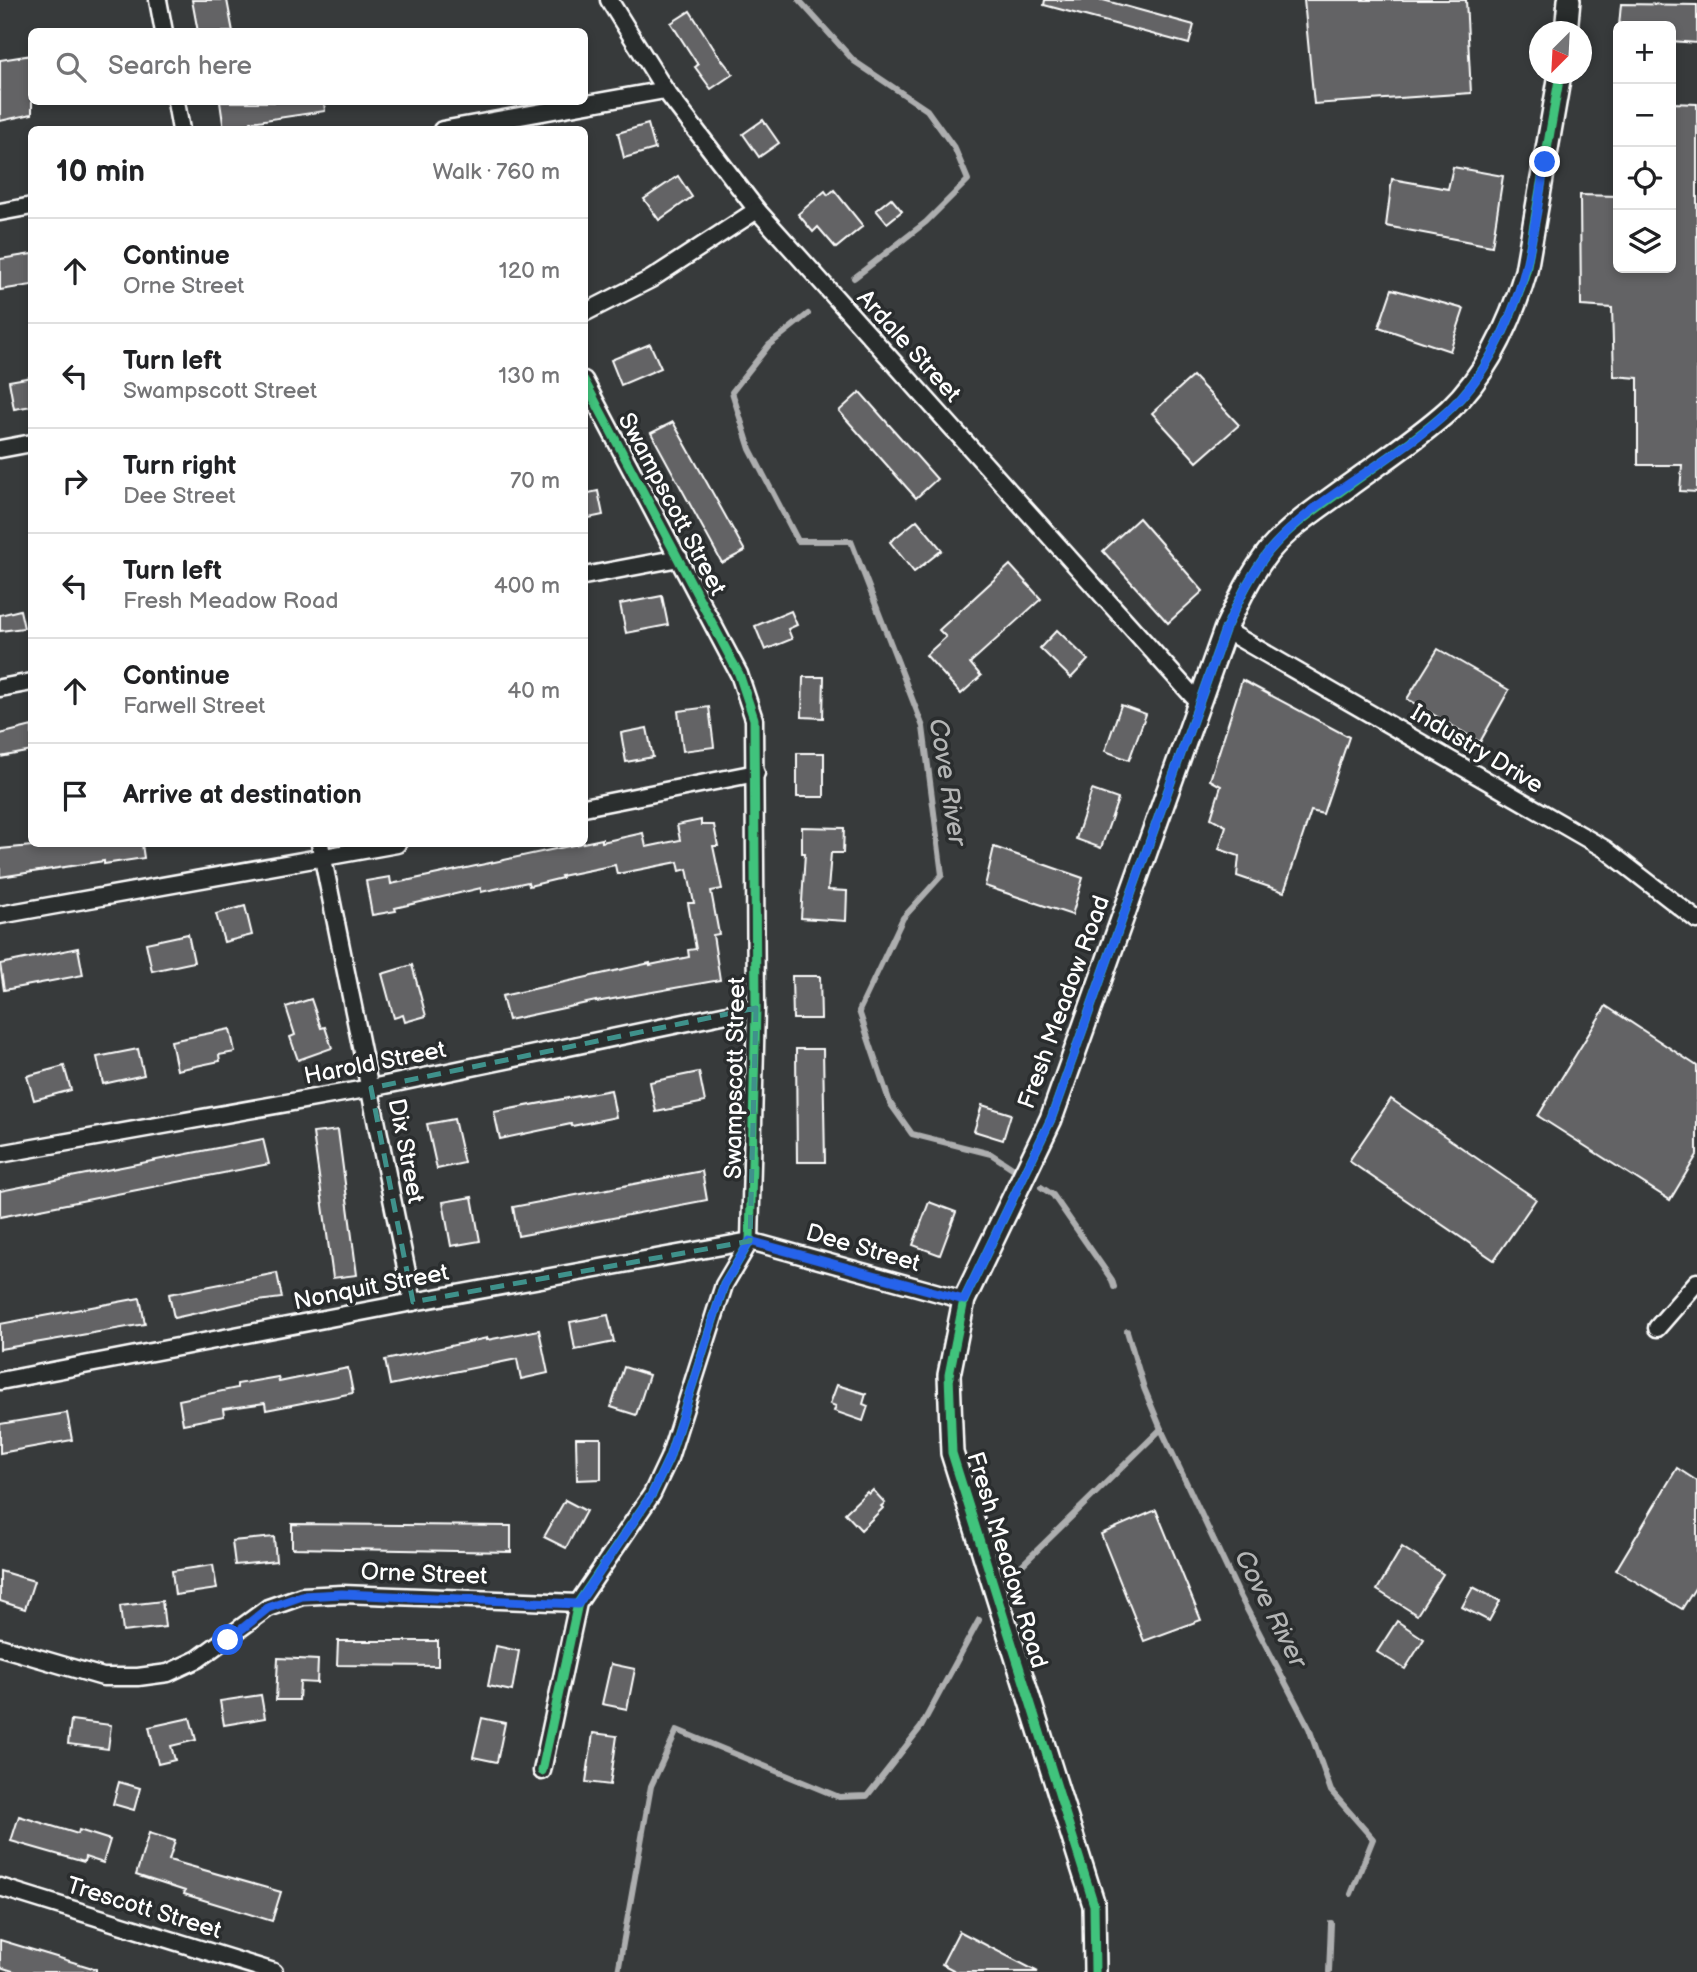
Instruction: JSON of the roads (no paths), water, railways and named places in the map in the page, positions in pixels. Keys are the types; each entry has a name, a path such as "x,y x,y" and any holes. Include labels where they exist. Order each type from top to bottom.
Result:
{"street":[{"path":"158,0 162,28"},
{"name":"Ardale Street","path":"608,0 665,90 757,210 1200,704"},
{"path":"1567,21 1569,0"},
{"name":"Fresh Meadow Road","path":"1095,1972 1094,1905 952,1453 949,1375 964,1300 1051,1119 1225,630 1250,578 1297,523 1450,409 1481,371 1504,332 1526,271 1558,84"},
{"path":"588,104 665,90"},
{"path":"177,105 180,126"},
{"path":"464,126 581,105"},
{"path":"0,212 28,207"},
{"path":"588,311 651,279 757,210"},
{"name":"Swampscott Street","path":"542,1771 578,1604 658,1482 669,1458 724,1285 750,1241 756,1008 754,719 739,674 588,387"},
{"path":"0,449 28,444"},
{"path":"588,575 679,558"},
{"name":"Industry Drive","path":"1225,630 1605,849 1697,920"},
{"path":"0,688 28,683"},
{"path":"588,806 756,773"},
{"path":"0,915 321,851 364,847"},
{"name":"Dix Street","path":"321,851 371,1088 412,1302"},
{"name":"Harold Street","path":"0,1154 371,1088 756,1008"},
{"name":"Dee Street","path":"750,1241 964,1300"},
{"name":"Nonquit Street","path":"0,1381 750,1241"},
{"path":"1657,1328 1697,1282"},
{"name":"Orne Street","path":"0,1647 103,1677 138,1677 169,1672 198,1659 268,1608 302,1596 342,1594 578,1604"},
{"name":"Trescott Street","path":"0,1887 274,1972"}],"waterway":[{"name":"Cove River","path":"799,0 854,61 927,110 955,149 968,180 926,222 854,278"},
{"name":"Cove River","path":"808,314 769,345 732,392 750,449 798,541 851,541 923,727 942,875 903,918 859,1011 890,1103 912,1134 991,1154 1017,1171"},
{"name":"Cove River","path":"1041,1187 1053,1195 1112,1280 1114,1287"},
{"name":"Cove River","path":"1127,1331 1144,1388 1161,1429 1239,1594 1309,1728 1331,1791 1373,1839 1351,1894"},
{"path":"1020,1567 1161,1429"},
{"path":"618,1972 651,1786 677,1730 839,1797 867,1796 921,1727 979,1620"},
{"name":"Cove River","path":"1329,1972 1331,1923"}]}
